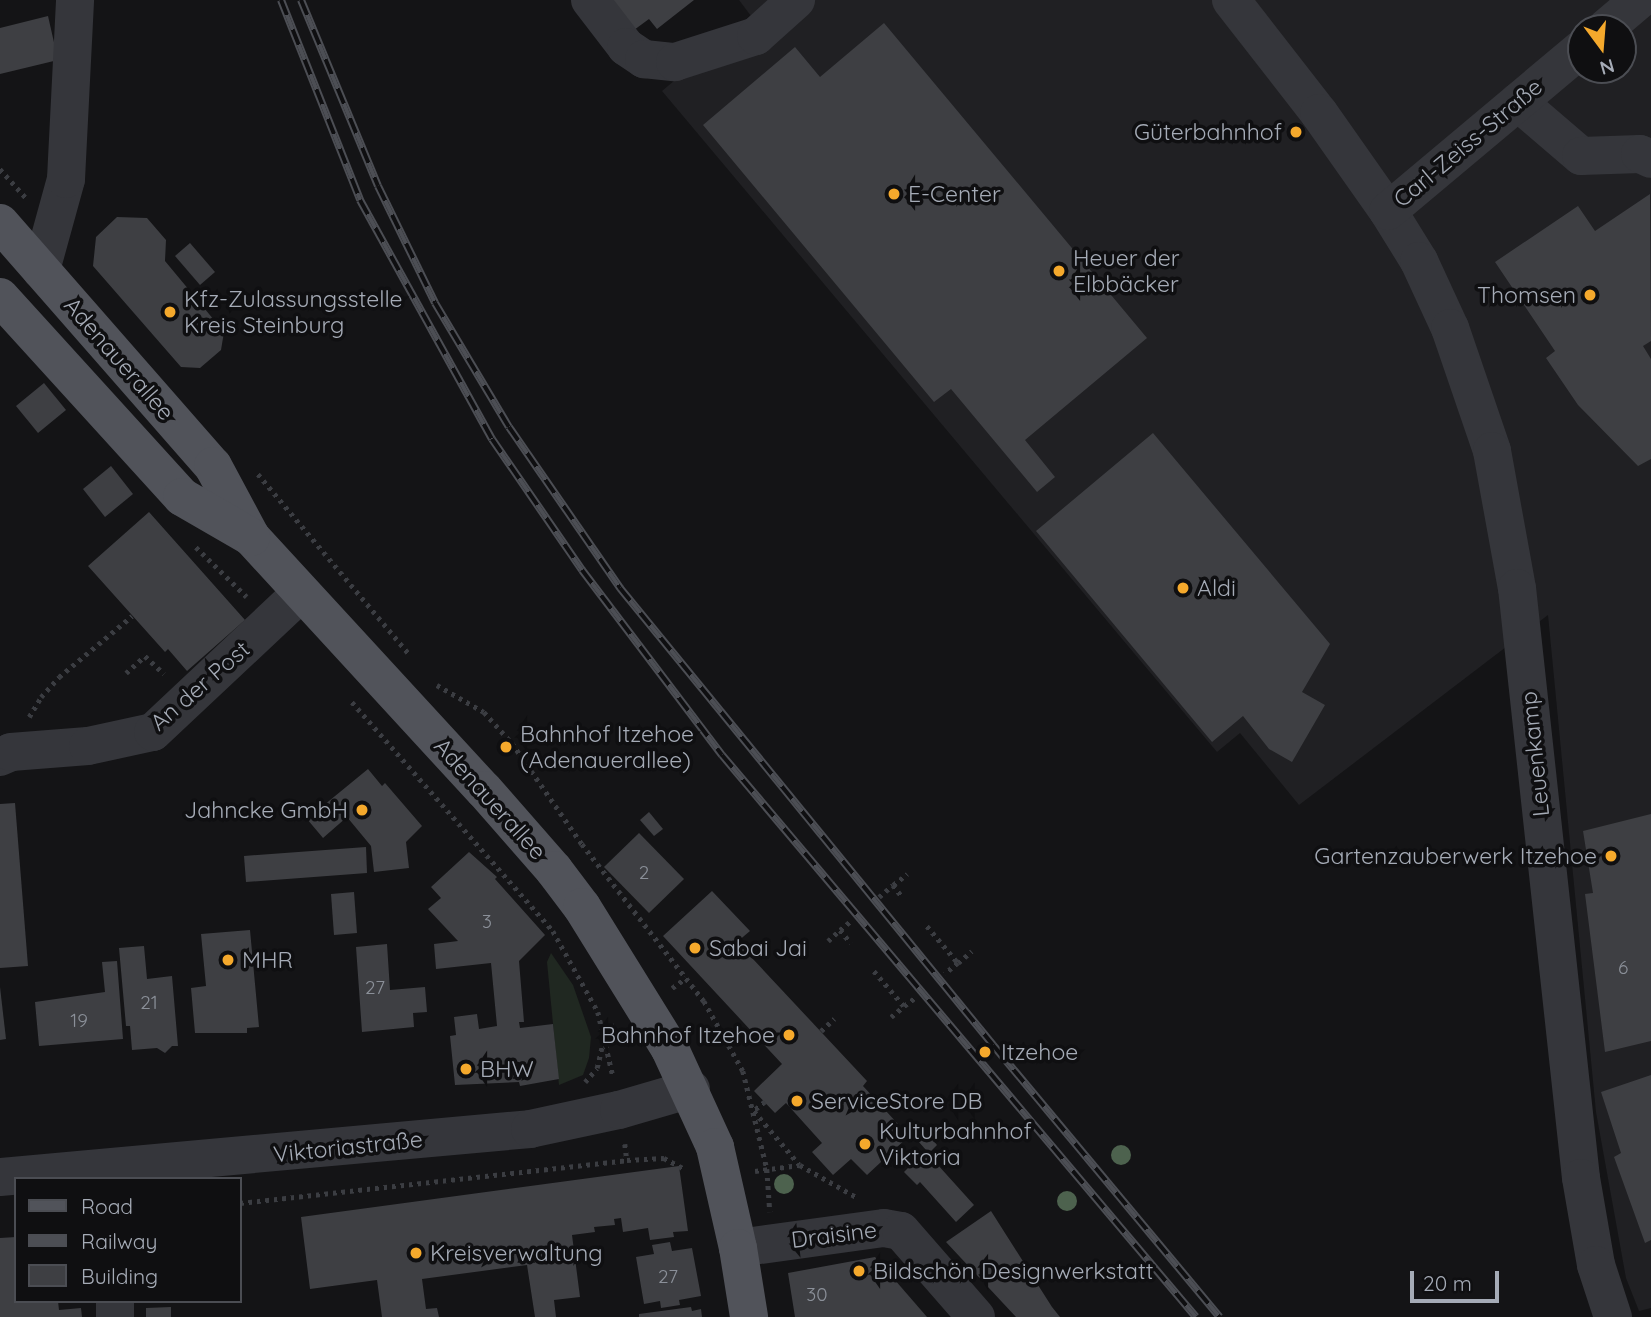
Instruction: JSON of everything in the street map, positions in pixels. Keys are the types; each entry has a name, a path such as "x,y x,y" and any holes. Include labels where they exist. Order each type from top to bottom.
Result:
{"main road":[{"name":"Adenauerallee","path":"0,223 213,466 251,537 300,594 554,870 616,959 691,1089 715,1147 738,1248 749,1317"},
{"name":"Adenauerallee","path":"0,297 182,497 251,537"}],"street":[{"path":"41,270 66,178 75,0"},
{"path":"590,0 626,47 644,59 676,62 757,36 796,0"},
{"name":"Leuenkamp","path":"1231,0 1320,113 1419,261 1450,328 1497,474 1517,588 1581,1178 1596,1265 1613,1317"},
{"path":"1622,14 1639,0"},
{"name":"Carl-Zeiss-Straße","path":"1388,211 1567,61"},
{"path":"1518,102 1581,156 1640,155 1651,159"},
{"name":"An der Post","path":"5,754 88,746 153,732 300,594"},
{"name":"Viktoriastraße","path":"0,1177 113,1173 530,1129 691,1089"},
{"name":"Draisine","path":"738,1248 884,1228 901,1231 916,1245 976,1317"}],"path":[{"path":"0,169 52,229"},
{"path":"253,467 415,661"},
{"path":"193,544 273,621"},
{"path":"5,754 41,697 59,677 132,616"},
{"path":"127,673 145,656 192,695"},
{"path":"432,682 484,712 512,743 582,844 686,978"},
{"path":"347,695 553,931 598,1012 605,1032"},
{"path":"506,747 512,743"},
{"path":"879,897 907,874"},
{"path":"893,886 903,898"},
{"path":"828,941 852,920"},
{"path":"927,926 958,963"},
{"path":"840,930 850,943"},
{"path":"945,974 972,951"},
{"path":"874,971 904,1006"},
{"path":"891,1017 916,997"},
{"path":"821,1031 834,1019"},
{"path":"765,1102 754,1111 800,1165 859,1199"},
{"path":"242,1203 627,1160 664,1158 680,1164 687,1171"},
{"path":"767,1169 800,1165"},
{"path":"322,1184 323,1194"}],"shaded area":[{"path":"739,0 1651,0 1651,1308 1639,1311 1626,1278 1596,1112 1548,615 1299,805 1240,733 1217,752 662,91 751,16"},
{"path":"551,953 573,985 591,1037 589,1058 583,1075 559,1085 547,962"}],"building":[{"path":"609,0 694,0 657,29 649,19 634,30"},
{"path":"48,16 58,60 0,74 0,28"},
{"name":"E-Center","path":"884,23 1147,338 1025,440 1055,477 1037,492 951,389 934,402 703,125 795,47 820,77"},
{"path":"1650,194 1651,341 1643,346 1651,359 1651,459 1638,466 1578,405 1546,358 1555,351 1495,262 1578,206 1595,231"},
{"name":"Kfz-Zulassungsstelle Kreis Steinburg","path":"117,217 147,218 166,240 165,261 224,332 221,350 200,368 181,367 93,266 96,237"},
{"path":"190,243 215,272 200,285 175,256"},
{"path":"44,383 66,410 38,433 16,406"},
{"name":"Aldi","path":"1153,433 1330,644 1302,692 1325,705 1292,762 1269,749 1243,716 1212,742 1036,531"},
{"path":"111,466 133,494 105,517 83,489"},
{"path":"149,512 245,620 187,671 168,649 165,652 88,566"},
{"name":"Jahncke GmbH","path":"368,769 382,786 385,783 422,826 406,842 409,868 374,872 371,846 347,817 323,838 307,819"},
{"path":"15,803 28,966 0,968 0,804"},
{"path":"649,812 663,829 654,836 640,820"},
{"path":"1651,814 1651,1041 1605,1052 1585,894 1593,893 1583,831"},
{"path":"639,833 684,879 649,913 604,867"},
{"path":"366,847 367,873 246,882 244,856"},
{"path":"469,852 497,877 495,879 545,935 519,961 524,1022 519,1022 520,1028 553,1024 559,1079 520,1086 519,1082 455,1085 450,1036 456,1035 454,1017 477,1014 479,1029 497,1026 491,963 436,969 434,944 458,941 428,909 441,898 431,887"},
{"name":"Bahnhof Itzehoe","path":"712,891 750,931 737,942 867,1081 863,1086 909,1136 867,1175 851,1159 833,1175 812,1152 822,1143 786,1103 775,1113 754,1091 782,1064 663,936"},
{"path":"354,892 357,933 334,935 331,894"},
{"name":"MHR","path":"250,930 259,1027 247,1028 247,1033 195,1033 191,988 206,986 201,934"},
{"path":"387,944 390,990 425,987 427,1012 413,1013 414,1027 362,1032 356,947"},
{"path":"144,946 147,979 172,976 178,1046 172,1046 165,1053 157,1048 132,1050 130,1026 126,1026 119,948"},
{"path":"117,961 123,1039 39,1046 35,1002 105,992 102,962"},
{"path":"0,987 6,1039 0,1040"},
{"path":"1651,1075 1651,1240 1645,1243 1614,1157 1621,1153 1601,1092"},
{"path":"927,1133 937,1145 928,1154 974,1205 956,1222 920,1182 917,1185 904,1172 926,1150 918,1141"},
{"name":"Kreisverwaltung","path":"679,1166 688,1231 673,1232 674,1237 650,1240 648,1228 623,1232 621,1218 614,1219 615,1225 594,1227 595,1232 572,1235 580,1297 554,1300 556,1317 535,1317 527,1265 422,1279 426,1309 437,1308 439,1317 382,1317 377,1280 310,1289 301,1217"},
{"path":"991,1211 1060,1317 1016,1317 946,1242"},
{"path":"14,1237 14,1303 58,1303 59,1310 81,1308 82,1317 0,1317 0,1238"},
{"path":"670,1242 672,1251 692,1248 701,1296 679,1300 680,1305 661,1308 660,1301 644,1304 636,1257 654,1254 652,1245"},
{"path":"875,1257 927,1317 795,1317 788,1273"},
{"path":"171,1307 171,1317 146,1317 146,1308"},
{"path":"691,1307 692,1311 701,1309 702,1317 639,1317 639,1314"}],"railway":[{"path":"281,0 360,200 492,439 582,570 722,755 1196,1317"},
{"path":"301,0 378,186 435,303 509,427 620,588 993,1045 1220,1317"}],"place":[{"name":"Güterbahnhof","path":"1296,132"},
{"name":"E-Center","path":"894,194"},
{"name":"Heuer der Elbbäcker","path":"1059,271"},
{"name":"Thomsen","path":"1590,295"},
{"name":"Kfz-Zulassungsstelle Kreis Steinburg","path":"170,312"},
{"name":"Aldi","path":"1183,588"},
{"name":"Bahnhof Itzehoe (Adenauerallee)","path":"506,747"},
{"name":"Jahncke GmbH","path":"362,810"},
{"name":"Gartenzauberwerk Itzehoe","path":"1611,856"},
{"name":"Sabai Jai","path":"695,948"},
{"name":"MHR","path":"228,960"},
{"name":"Bahnhof Itzehoe","path":"789,1035"},
{"name":"Itzehoe","path":"985,1052"},
{"name":"BHW","path":"466,1069"},
{"name":"ServiceStore DB","path":"797,1101"},
{"name":"Kulturbahnhof Viktoria","path":"865,1144"},
{"name":"Kreisverwaltung","path":"416,1253"},
{"name":"Bildschön Designwerkstatt","path":"859,1271"}]}
